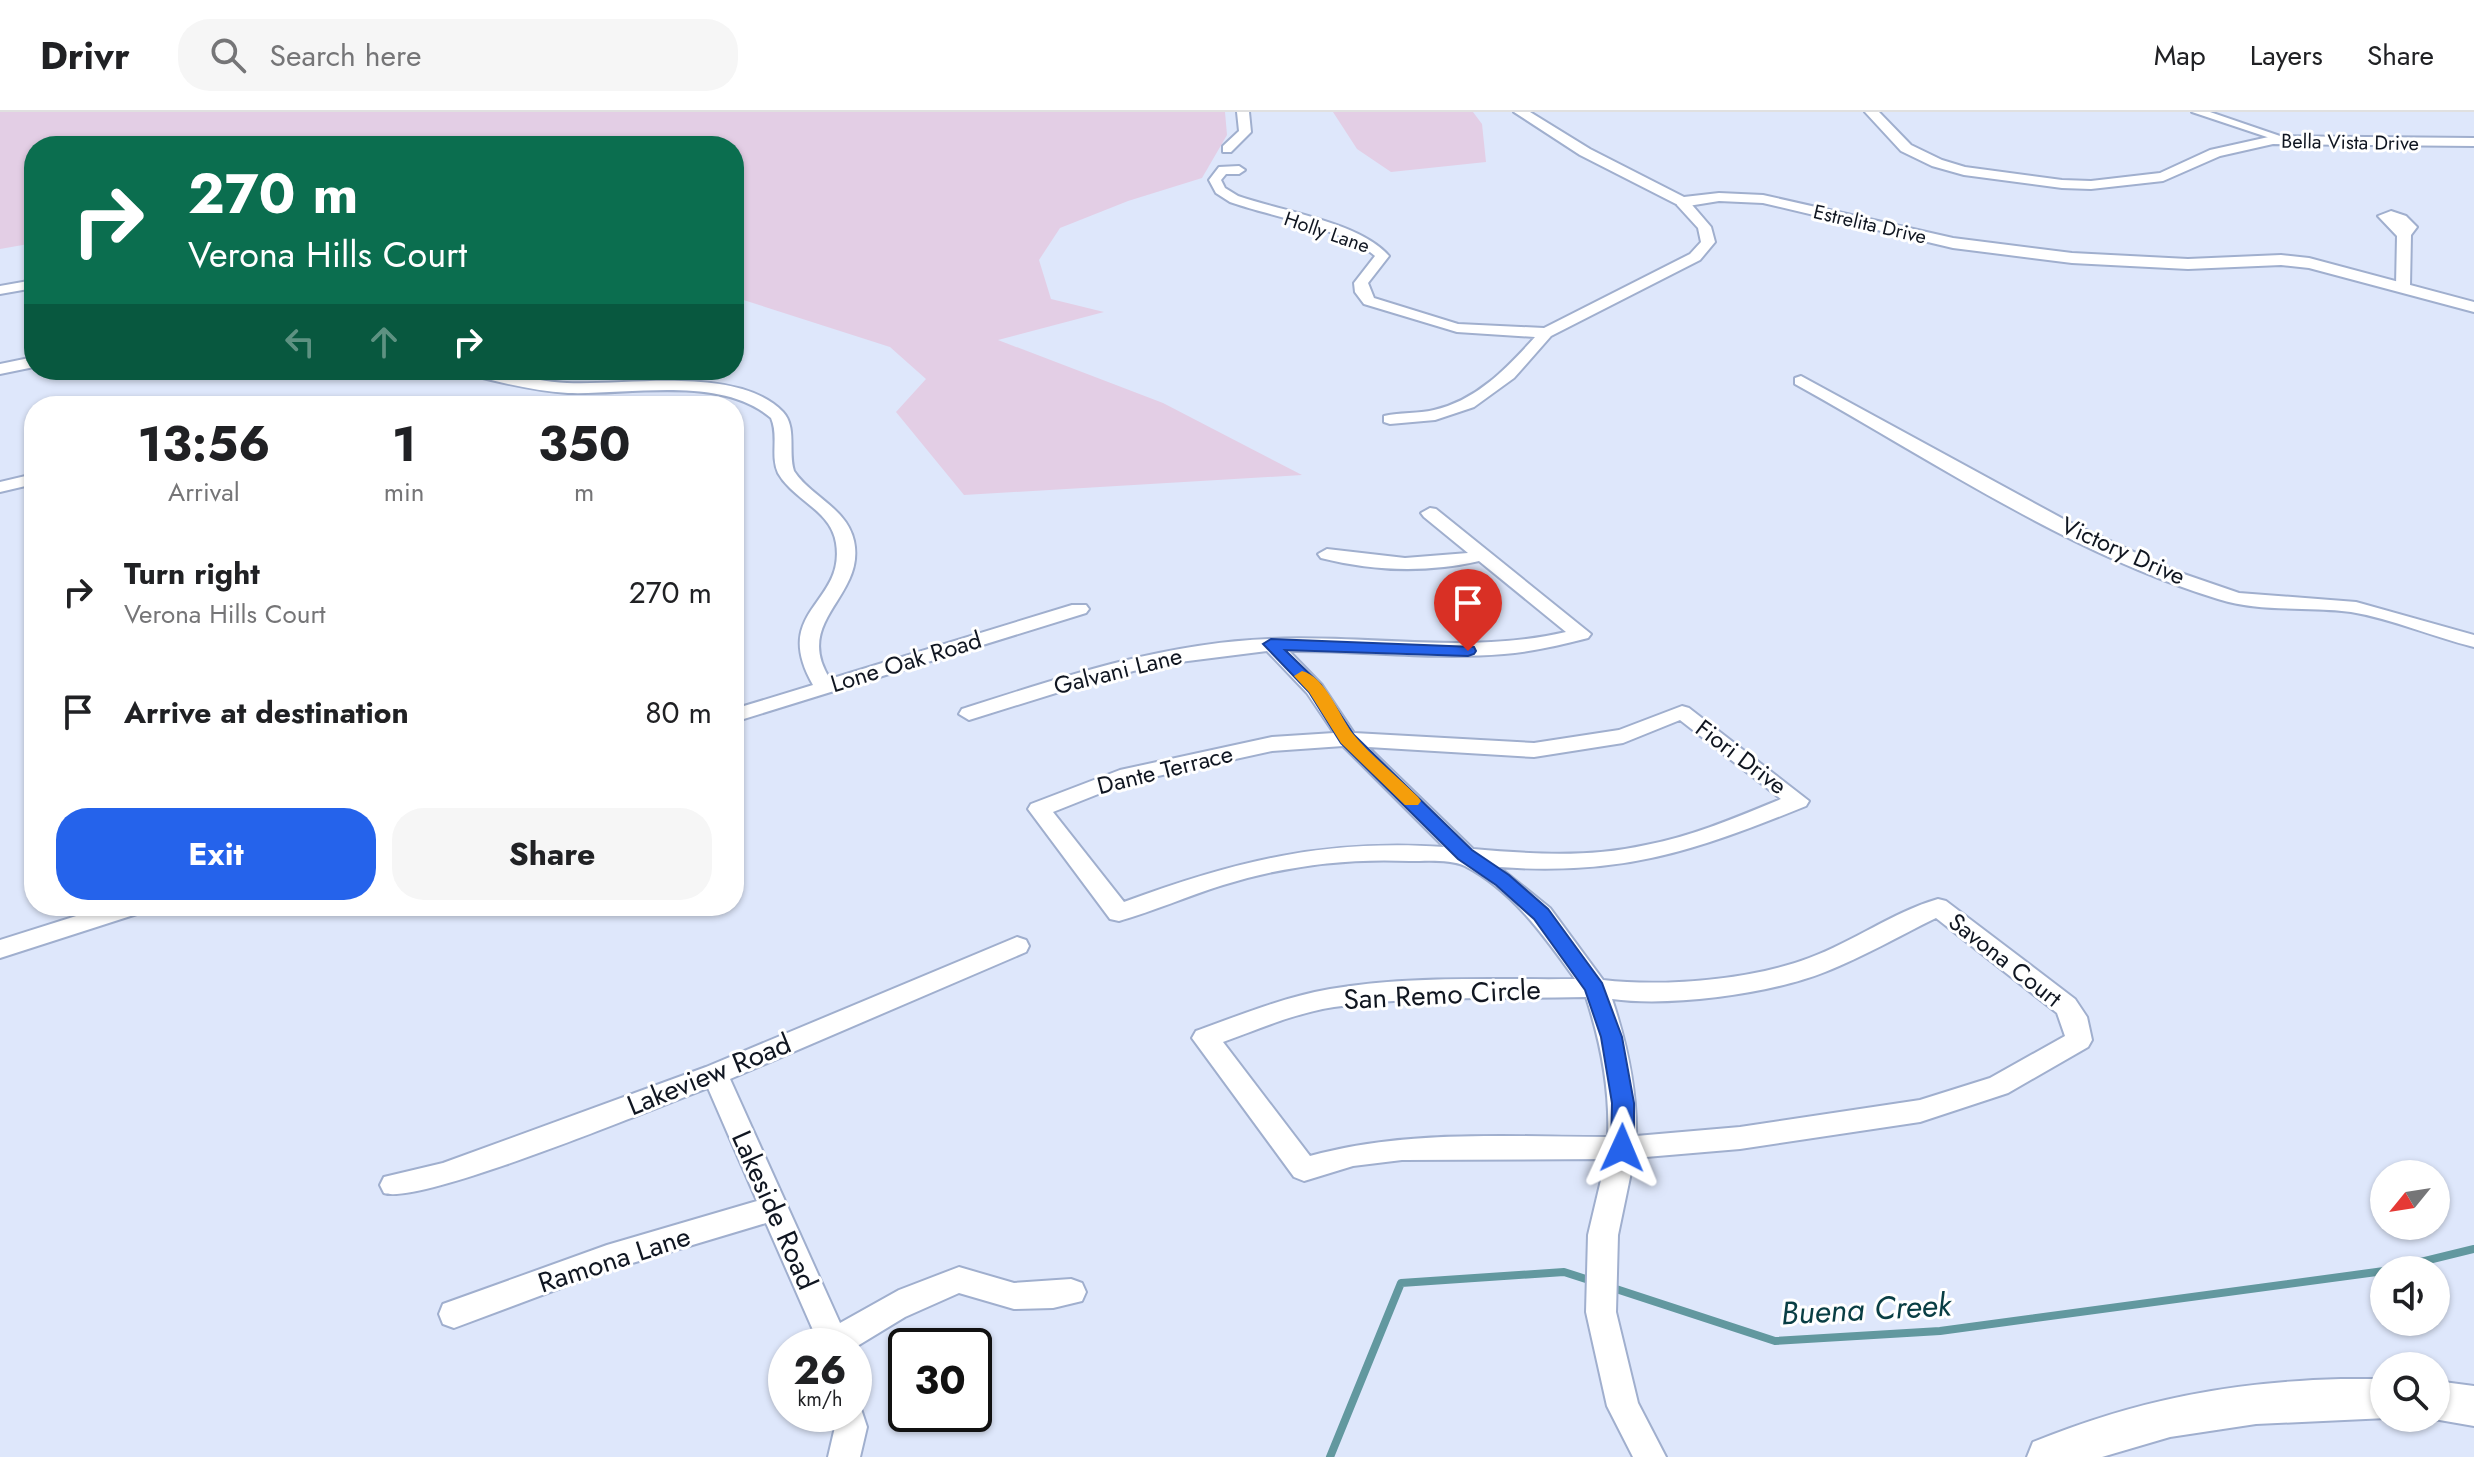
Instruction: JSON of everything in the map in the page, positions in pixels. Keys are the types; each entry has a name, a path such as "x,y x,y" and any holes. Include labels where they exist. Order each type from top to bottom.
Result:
{"main road":[{"path":"2049,1457 2094,1437 2148,1421 2199,1412 2331,1398 2370,1399"},
{"path":"2450,1403 2474,1406"}],"street":[{"path":"1227,149 1245,132 1243,112"},
{"path":"1390,419 1435,415 1468,404 1509,375 1546,333 1695,257 1708,242 1704,227 1682,202 1598,159 1521,112"},
{"name":"Bella Vista Drive","path":"1872,112 1906,148 1937,163 1977,173 2062,184 2091,185 2163,177 2215,153 2252,143 2286,140 2474,142"},
{"path":"2198,112 2286,140"},
{"name":"Holly Lane","path":"1239,170 1223,170 1215,176 1220,190 1234,199 1354,237 1376,248 1382,256 1361,283 1362,292 1369,301 1457,328 1546,333"},
{"name":"Estrelita Drive","path":"1682,202 1719,197 1763,199 1938,240 2039,255 2188,264 2281,260 2340,269 2474,307"},
{"path":"2403,286 2404,235"},
{"path":"0,290 24,286"},
{"path":"0,369 24,364"},
{"path":"510,380 565,388 716,389 747,395 768,407 783,426 780,457 785,472 797,486 820,502 840,526 846,554 840,582 815,619 808,639 810,662 825,688"},
{"name":"Victory Drive","path":"1801,381 1944,459 2003,496 2081,535 2225,595 2259,603 2338,605 2379,612 2474,641"},
{"path":"0,487 24,481"},
{"path":"1430,513 1483,555"},
{"path":"1327,554 1405,565 1483,555"},
{"name":"Galvani Lane","path":"969,714 1097,672 1186,652 1271,644 1495,651 1581,634 1483,555"},
{"name":"Lone Oak Road","path":"744,713 1079,609"},
{"path":"1271,644 1315,689 1348,739 1465,855 1502,880 1541,914 1595,988 1612,1037 1621,1090 1622,1148 1603,1235 1601,1312 1623,1406 1650,1457"},
{"name":"Fiori Drive","path":"1348,739 1534,750 1623,736 1682,712 1798,801 1712,835 1643,854 1546,861 1465,855"},
{"name":"Dante Terrace","path":"1348,739 1272,744 1120,777 1039,809 1119,913 1208,879 1277,862 1379,852 1465,855"},
{"name":"Savona Court","path":"1595,988 1636,993 1741,984 1815,966 1938,907 2066,1006 2074,1017 2079,1040 1999,1086 1920,1111 1740,1138 1622,1148"},
{"path":"0,949 104,916"},
{"name":"Lakeview Road","path":"394,1185 445,1174 715,1074 1017,946"},
{"name":"San Remo Circle","path":"1595,988 1401,991 1333,998 1295,1006 1205,1038 1304,1169 1353,1155 1402,1149 1622,1148"},
{"name":"Lakeside Road","path":"715,1074 828,1328"},
{"name":"Ramona Lane","path":"454,1314 607,1258 776,1208"},
{"path":"856,1328 915,1295 959,1280 1001,1296 1023,1299 1071,1292"},
{"path":"844,1457 850,1432"}],"shaded area":[{"path":"0,112 1225,112 1227,135 1202,178 1128,201 1060,228 1039,260 1051,299 1104,312 998,340 1163,403 1302,475 964,495 896,412 926,379 890,347 744,300 744,136 24,136 24,245 0,249"},
{"path":"1333,112 1473,112 1482,124 1486,162 1391,172 1357,149"}],"waterway":[{"name":"Buena Creek","path":"2445,1256 2474,1249"},
{"name":"Buena Creek","path":"1330,1457 1401,1283 1564,1272 1592,1281"},
{"name":"Buena Creek","path":"1610,1287 1775,1341 1940,1331 2370,1273"}],"slow traffic":[{"path":"1302,676 1315,689 1348,739 1411,801"}],"route":[{"path":"1468,651 1271,644 1315,689 1348,739 1465,855 1502,880 1541,914 1595,988 1612,1037 1623,1103 1622,1148"}]}
